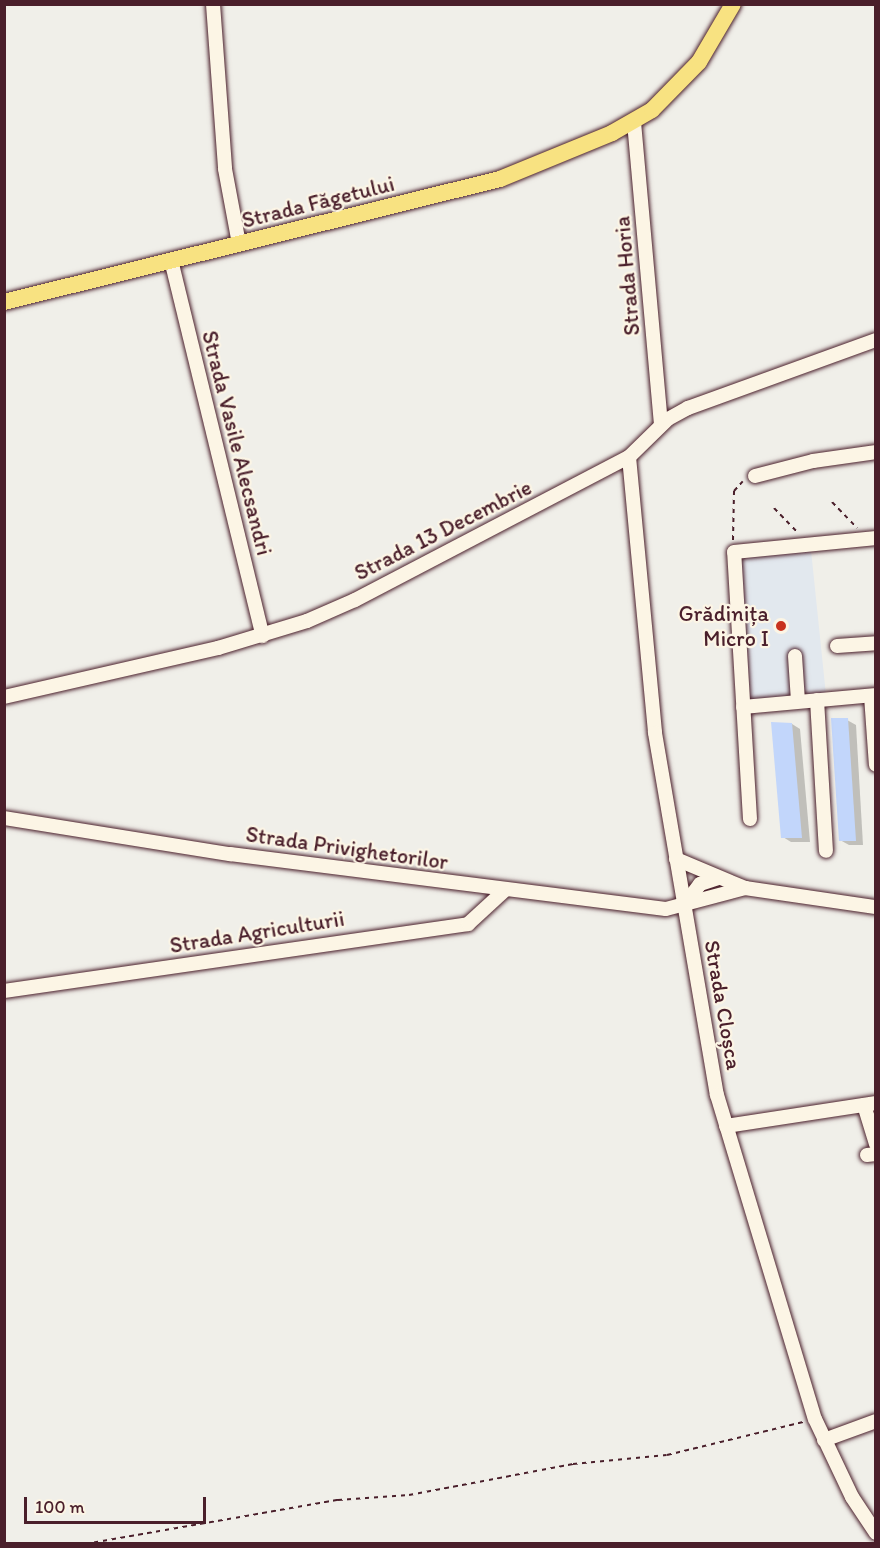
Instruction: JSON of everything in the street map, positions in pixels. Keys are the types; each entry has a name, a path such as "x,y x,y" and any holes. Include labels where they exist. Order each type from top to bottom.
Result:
{"main road":[{"name":"Strada Făgetului","path":"4,302 484,184 634,122 670,94 699,62 733,4"}],"street":[{"path":"213,4 225,169 239,244"},
{"name":"Strada Horia","path":"634,122 662,425"},
{"name":"Strada Vasile Alecsandri","path":"171,260 263,636"},
{"name":"Strada 13 Decembrie","path":"4,698 263,636 355,600 629,458 662,425 687,408 876,340"},
{"path":"754,476 813,461 876,452"},
{"name":"Strada Cloșca","path":"629,458 655,733 717,1095 815,1419 852,1497 876,1533"},
{"path":"750,819 734,552 871,538"},
{"path":"837,646 876,643"},
{"path":"795,656 798,701"},
{"path":"743,707 873,695 876,765"},
{"path":"817,700 826,851"},
{"name":"Strada Privighetorilor","path":"4,818 504,891 666,909 745,888"},
{"path":"676,860 745,888 876,907"},
{"path":"685,904 700,884 718,878"},
{"name":"Strada Agriculturii","path":"4,992 468,924 504,891"},
{"path":"726,1126 870,1104 873,1151"},
{"path":"824,1440 876,1421"}],"path":[{"path":"734,552 734,491 754,476"},
{"path":"832,502 871,538"},
{"path":"774,508 810,546"},
{"path":"85,1544 338,1500 409,1495 573,1464 667,1455 815,1419"}],"shaded area":[{"name":"Grădinița Micro I","path":"811,550 826,695 747,702 740,557"}],"building":[{"path":"831,718 848,718 856,841 839,841"},
{"path":"771,722 792,723 802,838 781,838"}],"place":[{"name":"Grădinița Micro I","path":"781,626"}]}
